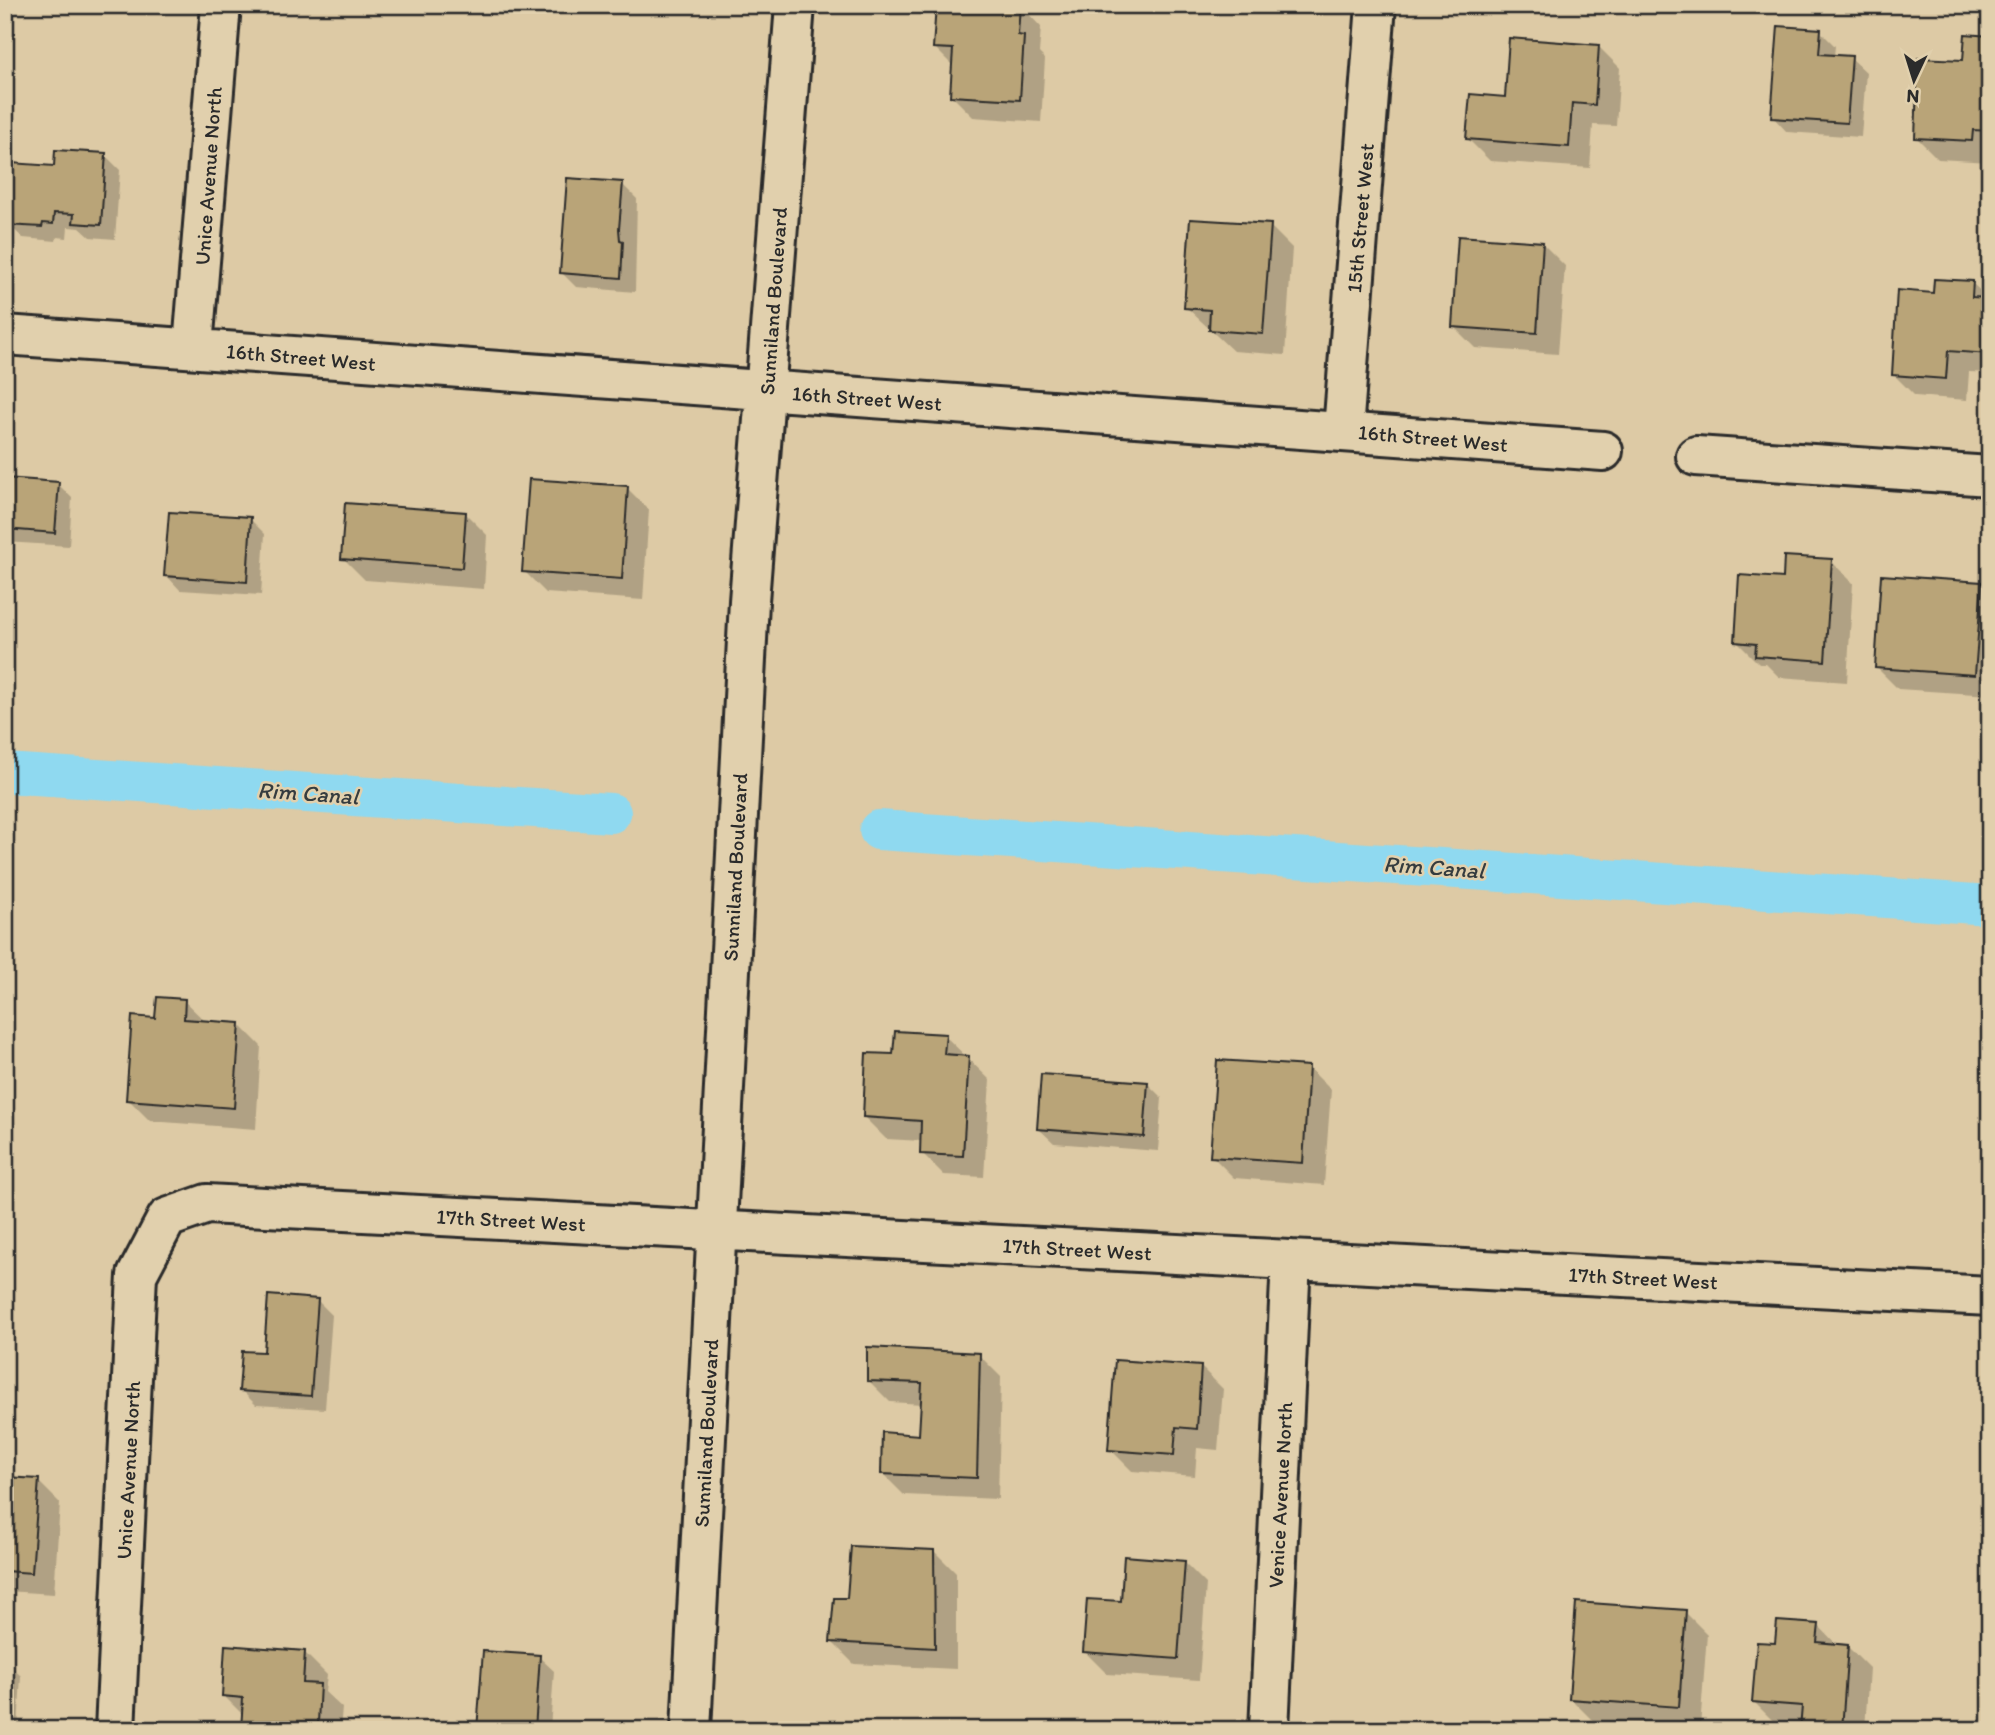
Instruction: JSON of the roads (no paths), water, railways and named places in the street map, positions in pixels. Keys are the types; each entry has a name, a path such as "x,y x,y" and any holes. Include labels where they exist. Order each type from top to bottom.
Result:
{"street":[{"name":"Unice Avenue North","path":"193,347 221,5"},
{"name":"Sunniland Boulevard","path":"691,1730 749,601 795,5"},
{"name":"15th Street West","path":"1343,431 1376,5"},
{"name":"16th Street West","path":"5,335 1603,451"},
{"path":"1696,456 1990,476"},
{"name":"17th Street West","path":"167,1218 207,1204 1990,1296"},
{"name":"Unice Avenue North","path":"115,1730 137,1275 167,1218"},
{"name":"Venice Avenue North","path":"1269,1730 1291,1260"}],"waterway":[{"name":"Rim Canal","path":"5,773 611,813"},
{"name":"Rim Canal","path":"879,830 1990,905"}]}
